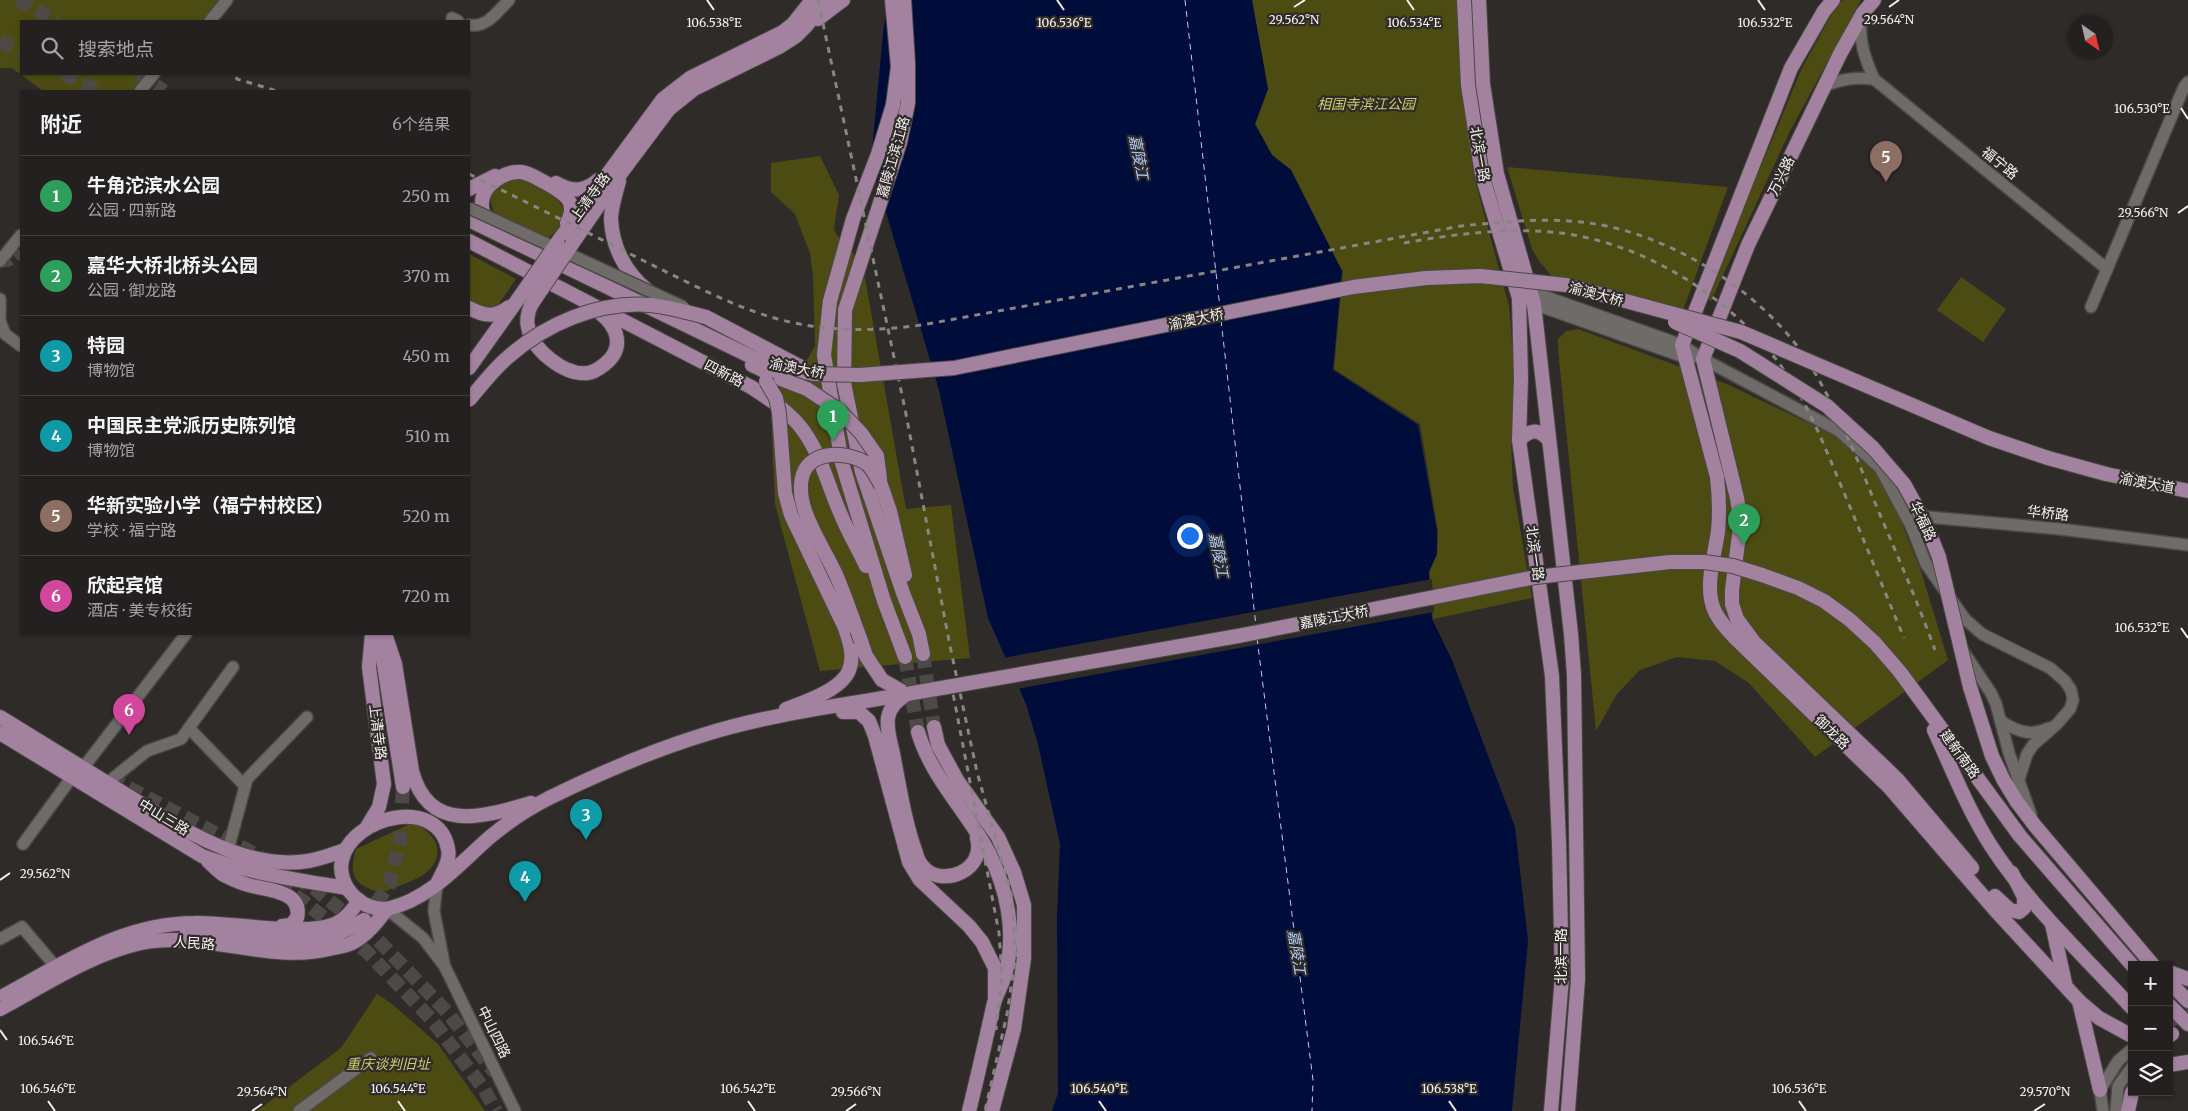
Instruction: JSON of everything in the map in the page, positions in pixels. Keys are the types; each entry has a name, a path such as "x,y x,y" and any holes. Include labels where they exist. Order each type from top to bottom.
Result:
{"main road":[{"path":"740,59 793,24 812,0"},
{"path":"740,59 779,47 796,36 828,5 844,0"},
{"name":"嘉陵江滨江路","path":"884,600 842,462 824,355 830,301 853,219 878,154 894,105 898,68 892,0"},
{"name":"嘉陵江滨江路","path":"904,0 908,63 908,104 900,142 846,310 844,383 862,472 903,593 920,634"},
{"name":"北滨一路","path":"1464,0 1468,85 1482,175 1525,295 1519,440 1552,686 1559,843 1562,977 1551,1111"},
{"name":"北滨一路","path":"1479,0 1483,84 1497,174 1525,295 1548,439 1571,634 1574,675 1578,979 1568,1111"},
{"path":"1683,351 1791,68 1824,11 1833,0"},
{"name":"万兴路","path":"1703,359 1748,245 1840,54 1863,13 1874,0"},
{"name":"上清寺路","path":"470,367 557,242 651,113 676,88 690,78 740,59"},
{"name":"上清寺路","path":"584,300 610,322 616,332 618,341 616,351 609,361 590,373 569,370 557,364 535,343 527,326 527,316 531,305 621,173 661,119 682,97 740,59"},
{"path":"470,188 502,172 525,168 565,188 572,190 586,189 599,180 622,154"},
{"path":"508,238 490,224 483,213 484,194 489,186 505,175 524,172 559,191 569,201 572,208 571,215 557,242"},
{"path":"621,173 611,219 619,257 638,282 699,330"},
{"path":"470,220 699,330 781,380 806,389 840,411 861,433 877,456 881,485 890,511 920,634 922,654"},
{"name":"四新路","path":"470,242 751,387 781,407 798,424 813,444 824,468 840,514 884,600"},
{"name":"渝澳大桥","path":"756,364 816,374 860,376 954,368 1353,287 1426,278 1480,276 1566,285 1635,304"},
{"path":"470,309 480,314 496,315 518,299"},
{"path":"1635,304 1740,351 1827,406 1874,448 1904,484 1925,522 1939,557 1959,645 1976,683"},
{"name":"渝澳大道","path":"1635,304 1741,332 1989,438 2048,458 2106,474 2188,491"},
{"path":"470,399 505,359 547,330 568,319 617,307 649,305 706,317 816,374"},
{"name":"御龙路","path":"1683,351 1720,499 1710,595 1718,617 1735,638 1889,787 1996,911 2079,1001 2100,1018 2128,1034"},
{"name":"御龙路","path":"1703,359 1740,517 1732,590 1732,604 1736,618 1754,642 1897,779 2003,905 2015,912 2019,912 2024,908 2024,897 2012,873"},
{"path":"437,884 446,864 449,850 442,833 426,821 406,817 387,818 367,827 351,840 342,862 342,876 346,888 358,900 369,906 387,909 407,903 437,884 492,835 548,799 656,752 703,735 752,722 820,696 843,679 850,668 852,653 845,628 791,515 785,493 779,413 776,398 756,364"},
{"path":"1519,440 1534,430 1541,432 1548,439"},
{"path":"881,485 868,464 849,455 832,454 814,460 803,472 800,488 804,510 837,576 866,656 882,680 907,694 893,705 888,716 888,730 898,782"},
{"name":"嘉陵江大桥","path":"752,722 1238,636 1536,577 1670,562 1704,562 1733,566 1762,575"},
{"name":"建新南路","path":"1762,575 1798,588 1824,601 1850,620 1876,643 1900,672 2020,836 2129,961"},
{"path":"884,600 905,657"},
{"name":"上清寺路","path":"367,827 379,807 384,784 370,667 372,635"},
{"path":"379,635 403,787"},
{"path":"385,635 396,664 412,771 425,798 440,811 459,817 508,809 548,799"},
{"name":"建新南路","path":"1976,683 1992,756 2008,787 2036,827 2149,960"},
{"path":"892,697 881,709 879,720 898,782 916,852 922,864 932,874 940,875 963,871 976,861 979,853 976,831"},
{"path":"1921,702 1975,818 1992,847 2052,923 2130,1006"},
{"path":"752,722 853,711 864,716 875,736 906,856 911,868 920,880 970,926 982,942 995,968 996,999"},
{"name":"中山三路","path":"0,717 191,834 228,850 259,859 298,863 346,850"},
{"path":"934,727 938,745 957,780 998,837 1014,872 1024,905 1024,958 1014,1028 992,1111"},
{"path":"918,732 924,754 989,853 1001,882 1008,910 1011,942 1006,972 996,999 969,1111"},
{"name":"中山三路","path":"0,733 202,856 275,877 346,888"},
{"path":"202,856 224,876 250,885 275,890 291,898 298,908 298,918 291,924 276,927"},
{"name":"人民路","path":"0,998 56,967 117,937 149,926 177,923 316,929 335,924 349,914 358,900"},
{"name":"人民路","path":"0,1008 101,956 141,943 177,940 297,954 324,951 351,944 372,928 387,909"},
{"path":"117,937 178,930 274,940 316,939 337,934 364,920"},
{"path":"2052,923 2065,984"},
{"path":"2173,973 2188,979"},
{"path":"2173,986 2188,1001"},
{"path":"2079,1001 2100,1090"},
{"path":"2170,1006 2188,1024"},
{"path":"2173,1064 2188,1062"},
{"path":"2128,1111 2131,1096"}],"street":[{"path":"211,20 227,0"},
{"path":"470,26 476,27 486,24 508,0"},
{"path":"1863,13 1860,29 1862,46 1874,80"},
{"path":"141,90 153,75"},
{"path":"1824,86 1843,79 1874,80"},
{"name":"福宁路","path":"1874,80 2107,269"},
{"path":"2091,307 2184,86 2188,82"},
{"path":"470,208 706,317"},
{"path":"0,261 20,236"},
{"name":"华福路","path":"1525,295 1703,359 1839,431 1880,468 1905,515 1926,564 1965,619 1982,634 2050,668 2065,681 2071,690 2073,700 2070,708 2057,724 2033,745 2027,754 2018,782"},
{"path":"0,299 0,319 5,334 20,345"},
{"name":"华桥路","path":"1905,515 2060,529 2188,544"},
{"path":"23,844 72,778 83,768 185,635"},
{"path":"107,783 147,751 181,739 233,667"},
{"name":"建新南路","path":"1976,683 1991,693 2018,782 2036,827"},
{"path":"228,850 246,778 307,717"},
{"path":"2001,721 2014,729 2028,732 2045,730 2057,724"},
{"path":"189,728 244,785"},
{"path":"437,884 434,911 445,967"},
{"path":"387,909 423,938 445,967"},
{"path":"0,939 22,927 56,967"},
{"name":"中山四路","path":"445,967 514,1111"},
{"path":"2103,1111 2100,1090 2118,1062 2130,1051"},
{"path":"299,1111 371,1058"},
{"path":"2116,1111 2118,1086 2128,1070"}],"green space":[{"path":"0,0 221,0 205,20 20,20 20,74 12,68 0,68"},
{"name":"相国寺滨江公园","path":"1252,0 1458,0 1462,84 1474,177 1509,306 1515,376 1511,443 1513,487 1532,598 1433,619 1429,572 1437,554 1438,531 1420,424 1334,369 1343,270 1291,170 1272,155 1255,124 1268,89"},
{"path":"1843,0 1861,0 1790,131 1711,301 1706,298 1802,68 1833,12"},
{"path":"21,75 147,75 135,90 42,90"},
{"path":"820,156 839,195 834,228 836,234 854,254 865,278 906,509 951,505 970,658 820,671 775,504 771,410 781,386 807,360 815,346 813,276 810,253 795,214 771,192 771,163"},
{"path":"1507,167 1728,187 1682,313 1561,287 1539,261 1532,249"},
{"path":"521,178 552,195 560,203 564,211 564,220 559,229 547,238 495,214 491,200 493,190 507,179"},
{"path":"470,255 516,279 496,308 484,311 470,304"},
{"path":"1961,277 2006,309 1983,342 1937,310"},
{"path":"1578,329 1729,385 1833,435 1874,470 1900,519 1921,571 1948,660 1815,757 1749,683 1715,661 1677,657 1640,670 1617,694 1596,731 1558,349 1558,339 1566,331"},
{"path":"412,823 427,831 436,843 437,857 428,871 412,881 381,893 359,883 353,873 356,849"},
{"name":"重庆谈判旧址","path":"377,994 391,1003 438,1044 485,1111 257,1111 341,1048"}],"water":[{"name":"嘉陵江","path":"888,0 1252,0 1268,89 1255,124 1272,155 1291,170 1342,271 1333,370 1418,425 1437,531 1437,554 1429,572 1432,619 1452,660 1515,827 1528,941 1512,1111 1052,1111 1058,1093 1057,918 1060,844 1038,744 1026,704 988,618 939,390 871,162 883,33"}],"pier":[{"path":"1432,579 1434,612 1017,689 1003,658"}],"ferry route":[{"path":"1185,0 1220,308"},
{"path":"1221,320 1256,626"},
{"path":"1257,638 1313,1080 1312,1111"}],"tunnel":[{"path":"18,0 55,20"},
{"path":"0,41 20,51"},
{"path":"66,75 96,90"},
{"path":"140,75 162,90"},
{"path":"0,263 9,261 20,253"},
{"path":"923,654 934,727"},
{"path":"905,657 918,732"},
{"path":"110,778 251,852 315,889 378,940 447,1012 495,1073"},
{"path":"364,920 389,885 400,842 403,787"},
{"path":"260,873 303,901 366,951 432,1020 484,1089 496,1111"},
{"path":"2173,1019 2188,1009"}],"railway":[{"path":"818,0 905,409 950,646 977,772 1011,893 1016,954 1007,1014 985,1111"},
{"path":"236,77 237,79 274,90"},
{"path":"470,174 735,304 790,322 823,328 856,330 922,325 1461,226 1525,221 1573,221 1620,229 1651,239 1682,253 1740,289 1788,335 1807,360 1828,396 1846,434 1908,580 1935,650"},
{"path":"1404,243 1462,234 1502,231 1542,231 1596,240 1631,251 1665,267 1697,286 1727,309 1754,334 1778,362 1805,404 1829,456 1904,638"},
{"path":"951,683 999,933 1002,975 996,1030"}],"place":[{"name":"华新实验小学（福宁村校区）","path":"1886,182"},
{"name":"牛角沱滨水公园","path":"833,441"},
{"name":"嘉华大桥北桥头公园","path":"1744,545"},
{"name":"欣起宾馆","path":"129,735"},
{"name":"特园","path":"586,840"},
{"name":"中国民主党派历史陈列馆","path":"525,902"}]}
